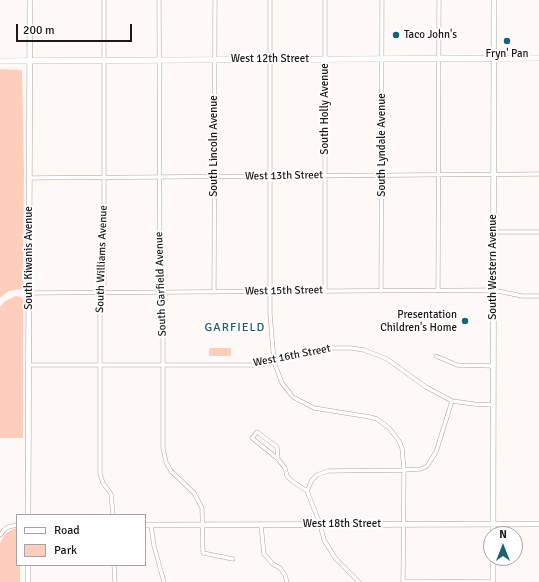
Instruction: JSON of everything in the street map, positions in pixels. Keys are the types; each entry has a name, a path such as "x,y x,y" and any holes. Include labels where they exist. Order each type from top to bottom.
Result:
{"main road":[{"name":"West 12th Street","path":"0,61 539,58"}],"street":[{"name":"South Kiwanis Avenue","path":"28,514 30,0"},
{"name":"South Williams Avenue","path":"104,0 104,285 100,300 100,474 103,483 111,494 113,514"},
{"name":"South Garfield Avenue","path":"159,0 159,176 160,285 163,300 163,448 170,471 191,489 197,496 202,508 204,553 233,559"},
{"name":"South Lincoln Avenue","path":"214,292 215,0"},
{"path":"270,0 271,338 274,362 282,383 293,397 303,404 314,408 370,417 386,425 399,441 402,448 404,470 403,582 493,582 493,566"},
{"name":"South Holly Avenue","path":"325,0 325,291"},
{"name":"South Lyndale Avenue","path":"381,290 382,0"},
{"path":"438,290 439,0"},
{"name":"South Western Avenue","path":"493,523 494,0"},
{"name":"West 13th Street","path":"29,178 539,174"},
{"path":"493,232 539,232"},
{"name":"West 15th Street","path":"29,293 493,290 522,296 539,296"},
{"name":"West 16th Street","path":"29,365 258,364 274,362 317,350 351,348 364,350 387,359 426,387 452,401 474,404 493,404"},
{"path":"436,356 458,364 493,366"},
{"path":"307,491 312,480 322,472 404,470 420,469 427,466 433,459 452,401"},
{"path":"278,459 277,447 257,432 252,438 278,459 285,468 287,476 292,481 307,491 320,524 322,536 328,548 346,571 359,582"},
{"name":"West 18th Street","path":"146,525 539,524"},
{"path":"0,535 4,530 16,525"},
{"path":"151,525 154,546 164,582"},
{"path":"261,525 264,554 273,564 280,568 285,575 287,582"},
{"path":"28,566 28,582"},
{"path":"114,566 115,582"}],"green space":[{"path":"0,69 22,70 24,171 23,287 22,289 9,291 0,298"},
{"path":"16,296 21,297 23,300 23,438 0,438 0,307 5,301"},
{"path":"210,348 231,348 231,356 209,356"},
{"path":"16,528 16,566 20,566 20,582 0,582 0,543 4,535"}],"place":[{"name":"Taco John's","path":"396,35"},
{"name":"Fryn' Pan","path":"507,41"},
{"name":"Presentation Children's Home","path":"465,321"}],"district":[{"name":"GARFIELD","path":"235,328"}]}
